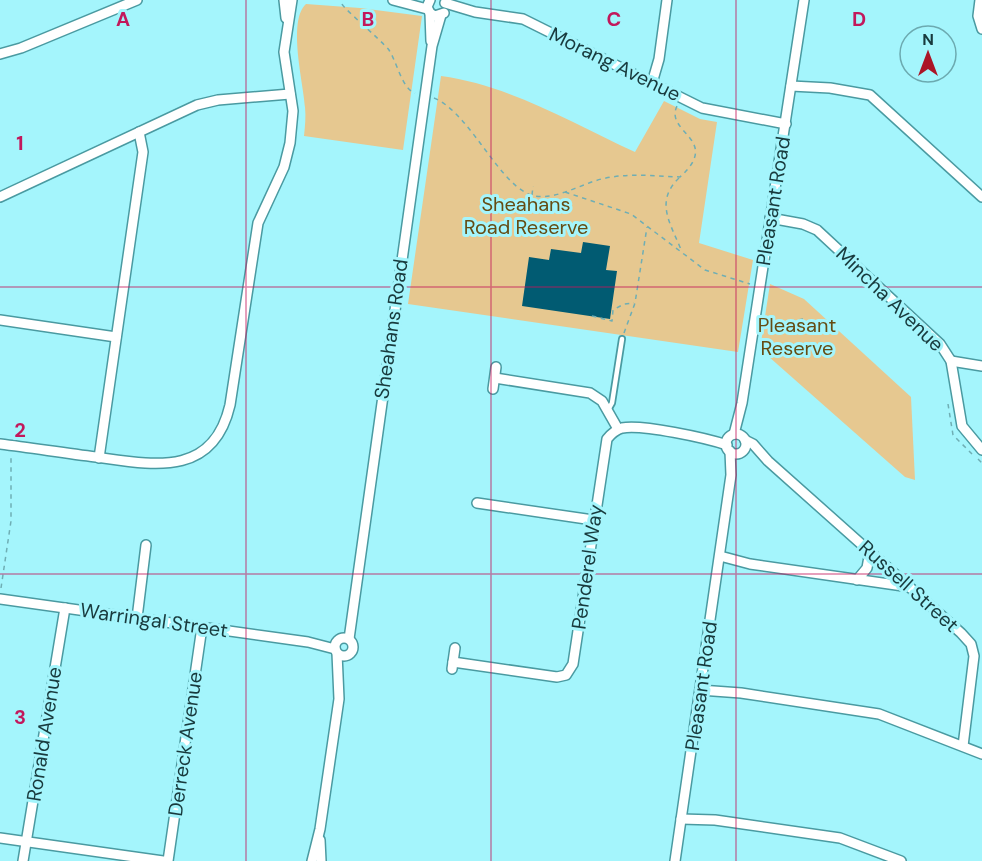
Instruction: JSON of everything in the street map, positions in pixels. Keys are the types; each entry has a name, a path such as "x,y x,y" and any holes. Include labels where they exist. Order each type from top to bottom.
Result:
{"street":[{"path":"0,54 21,48 124,3 137,0"},
{"path":"284,0 287,23"},
{"path":"0,444 160,465 182,462 212,443 225,424 230,405 258,223 284,167 291,143 291,94 285,63 287,23 292,0"},
{"path":"652,83 659,59 667,0"},
{"name":"Pleasant Road","path":"675,861 741,402 804,0"},
{"path":"980,0 978,16 982,29"},
{"path":"397,1 429,6"},
{"name":"Morang Avenue","path":"429,6 523,19 702,108 786,121"},
{"name":"Sheahans Road","path":"429,6 432,46"},
{"name":"Sheahans Road","path":"312,861 321,829 339,699 341,646 351,612 432,46 444,8"},
{"path":"0,61 21,48"},
{"path":"792,83 864,93 876,99 982,197"},
{"path":"5,195 208,102 291,94"},
{"path":"99,458 143,152 139,132"},
{"name":"Mincha Avenue","path":"771,218 810,226 823,235 940,344 951,361 962,426 982,450"},
{"path":"1,321 116,337"},
{"path":"951,361 982,366"},
{"path":"493,389 496,367"},
{"path":"495,378 590,393 599,398 618,429 631,427 736,444"},
{"name":"Penderel Way","path":"455,648 453,666 557,677 566,675 573,664 605,444 618,429"},
{"name":"Russell Street","path":"736,444 753,444 768,461 961,633 973,649 974,666 963,746"},
{"path":"477,503 594,520"},
{"path":"137,618 146,545"},
{"path":"857,580 867,568 870,552"},
{"path":"719,559 910,587"},
{"name":"Warringal Street","path":"0,598 341,646"},
{"name":"Ronald Avenue","path":"23,861 65,608"},
{"name":"Derreck Avenue","path":"168,861 202,627"},
{"path":"700,688 879,714 982,754"},
{"path":"682,815 840,838 902,861"},
{"name":"Sheahans Road","path":"321,829 321,861"},
{"path":"0,838 163,861"}],"lane":[{"path":"607,411 612,402 622,339"}],"path":[{"path":"342,4 389,51 409,91 425,94 453,108 505,173 518,186 532,195 544,196 621,176 680,177"},
{"path":"677,106 674,116 676,122 691,137 696,149 693,162 667,191 666,206 683,254"},
{"path":"532,195 533,186"},
{"path":"564,191 621,209 715,274 750,284"},
{"path":"622,339 635,303 647,226"},
{"path":"592,316 612,321 613,310 624,304 635,303"},
{"path":"763,326 802,319"},
{"path":"948,402 953,435 982,463"},
{"path":"0,589 11,521 11,458"}],"green space":[{"path":"306,4 422,16 403,150 304,136 305,111 297,38 300,12"},
{"name":"Sheahans Road Reserve","path":"441,76 516,96 635,152 664,101 700,119 717,122 699,243 753,260 738,352 408,304"},
{"name":"Pleasant Reserve","path":"770,284 804,299 911,397 915,480 905,477 760,349"}],"building":[{"path":"583,242 610,246 606,270 617,271 610,319 522,306 529,257 549,260 551,249 581,253"}]}
